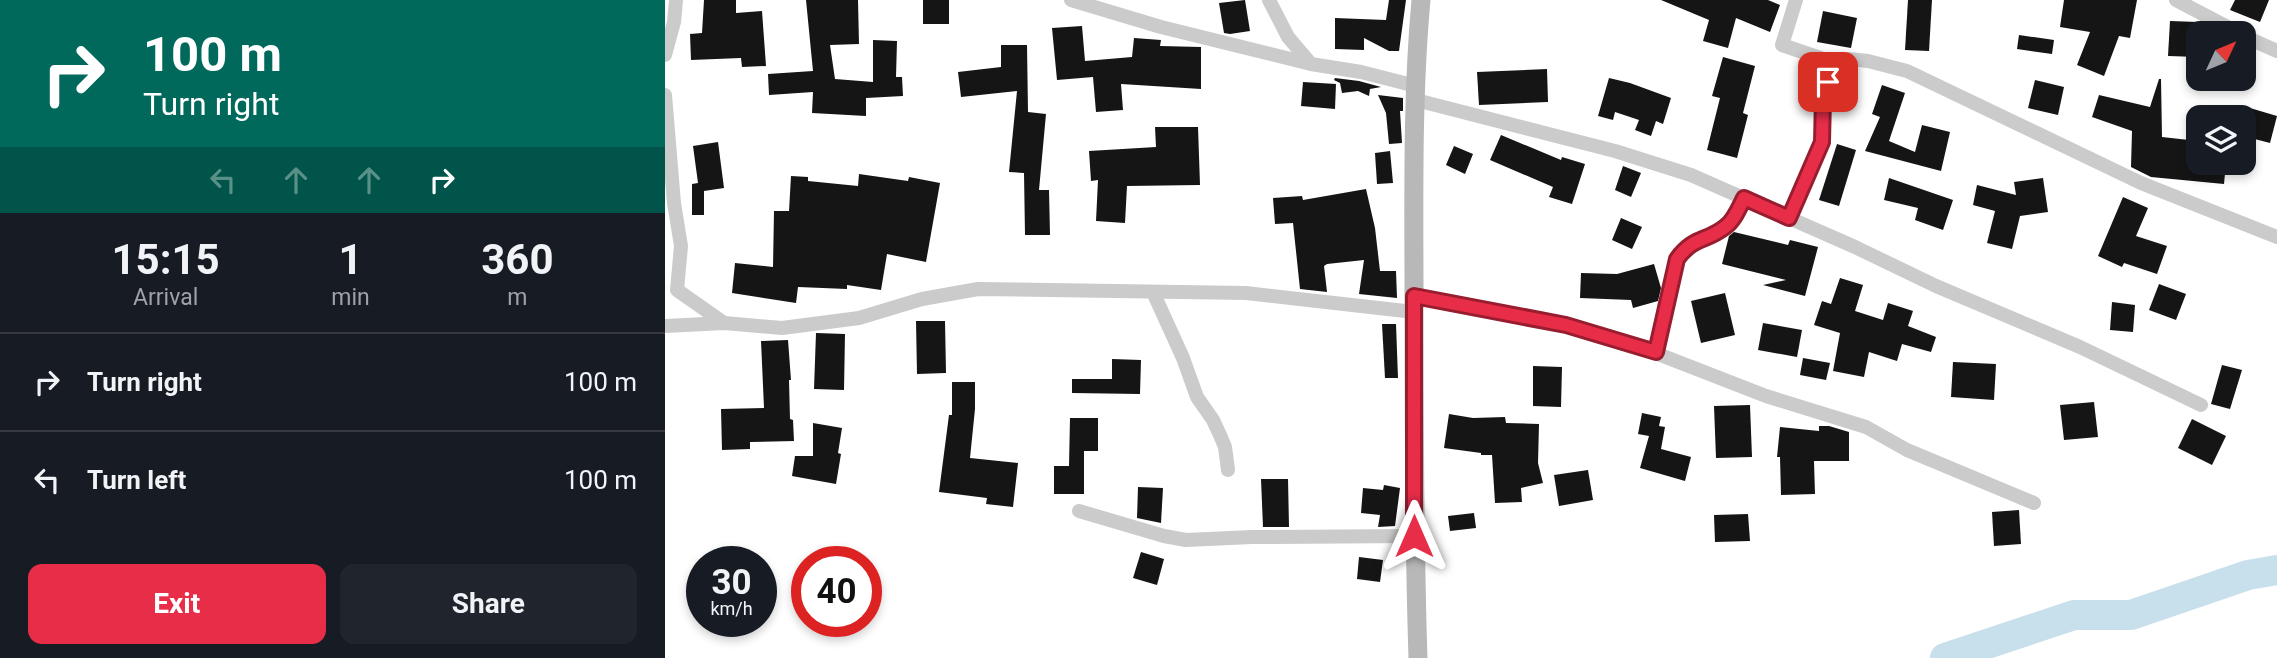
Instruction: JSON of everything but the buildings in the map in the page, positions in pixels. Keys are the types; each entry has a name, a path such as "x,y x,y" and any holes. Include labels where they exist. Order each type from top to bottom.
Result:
{"street":[{"path":"665,55 674,22 676,0"},
{"path":"1070,0 1076,4 1161,27 1311,64 1361,72 1416,93 1691,175 1937,286 2080,346 2201,405"},
{"path":"1269,0 1288,37 1311,64"},
{"path":"1418,658 1414,536 1414,304 1416,93 1421,0"},
{"path":"1796,0 1782,45 1838,64"},
{"path":"2176,0 2216,21"},
{"path":"2256,41 2277,51"},
{"path":"1789,218 1822,142 1823,98 1828,82 1838,64 1849,59 1907,71 2141,183 2277,237"},
{"path":"665,95 669,203 681,246 671,286 724,323"},
{"path":"1656,352 1677,259 1687,246 1725,227 1736,215 1744,198"},
{"path":"665,326 724,323 782,328 859,318 922,299 978,289 1246,293 1414,304 1566,325 1656,352 1766,396 1866,427 1907,450 2034,503"},
{"path":"1153,292 1183,358 1197,397 1220,435 1227,470"},
{"path":"1079,511 1164,537 1186,540 1414,536"}],"waterway":[{"path":"1945,658 2074,615 2131,615 2248,575 2277,570"}],"route":[{"path":"1414,536 1414,296 1566,325 1656,352 1677,259 1687,246 1725,227 1736,215 1744,198 1789,218 1822,142 1823,98 1828,82"}]}
